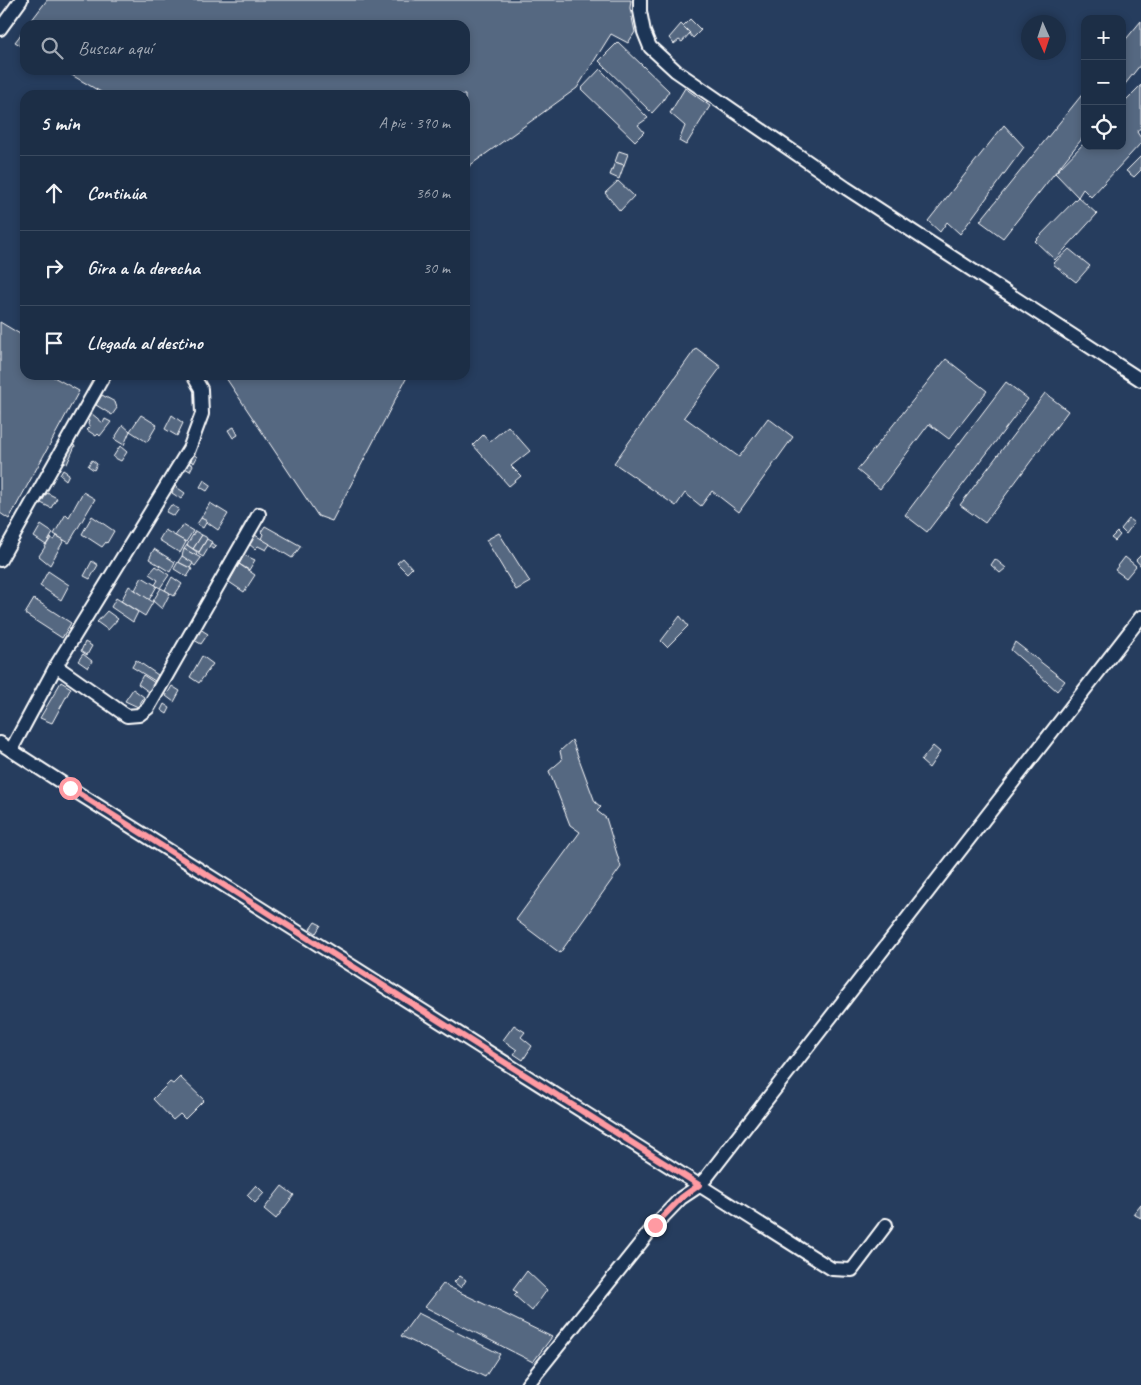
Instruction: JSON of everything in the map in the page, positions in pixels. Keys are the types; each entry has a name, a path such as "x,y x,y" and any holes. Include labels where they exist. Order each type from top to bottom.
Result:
{"street":[{"path":"0,29 21,0"},
{"path":"640,0 644,32 650,47 676,71 846,188 1141,380"},
{"path":"0,560 101,380"},
{"path":"196,380 201,389 202,414 189,449 5,746 78,794 832,1269 852,1270 886,1225"},
{"path":"56,666 127,716 140,715 148,708 260,514"},
{"path":"527,1385 655,1225 681,1198 706,1178 1141,617"}],"building":[{"path":"47,0 631,0 630,8 635,32 628,43 611,34 577,88 470,165 470,90 97,90 72,75 470,75 470,20 32,20"},
{"path":"690,19 701,30 693,38 683,26"},
{"path":"1141,21 1141,64 1126,83 1126,60 1126,39"},
{"path":"681,24 690,33 682,42 679,40 674,44 669,38"},
{"path":"20,36 20,45 15,42"},
{"path":"618,42 669,91 652,113 599,61"},
{"path":"600,69 648,118 638,125 644,132 635,141 581,89"},
{"path":"1141,85 1141,127 1137,132 1141,138 1141,143 1091,197 1083,189 1078,197 1055,173 1081,146 1081,150 1126,150 1126,100"},
{"path":"685,88 710,106 686,145 679,141 685,126 670,113"},
{"path":"1081,96 1081,140 1003,238 980,221"},
{"path":"1004,125 1024,147 960,234 947,222 940,232 928,221"},
{"path":"619,151 628,154 624,165 615,162"},
{"path":"1141,156 1141,170 1134,177 1126,171"},
{"path":"615,162 624,165 619,179 610,175"},
{"path":"618,181 634,196 620,211 605,193"},
{"path":"1078,197 1097,214 1055,260 1035,241"},
{"path":"1069,249 1090,266 1076,282 1053,264"},
{"path":"0,322 20,334 20,380 59,380 79,391 9,519 0,513"},
{"path":"696,348 721,367 684,417 739,457 768,418 793,437 739,512 712,491 701,506 685,493 676,506 614,463"},
{"path":"946,359 987,391 949,439 929,424 880,489 857,470"},
{"path":"227,380 405,380 332,521 318,516"},
{"path":"1006,382 1028,399 927,532 905,515"},
{"path":"1045,393 1068,411 985,523 960,505"},
{"path":"102,395 115,402 117,408 112,415 96,405"},
{"path":"91,413 103,423 105,419 111,422 100,436 98,434 96,436 87,430 90,427 87,419"},
{"path":"141,415 157,425 147,442 130,431"},
{"path":"172,415 183,423 177,436 165,429"},
{"path":"123,425 130,431 124,445 114,439"},
{"path":"508,426 530,451 511,466 521,476 509,486 473,445 483,435 489,442"},
{"path":"234,427 238,435 233,438 228,430"},
{"path":"71,444 75,446 67,464 62,461"},
{"path":"120,446 127,452 121,461 113,457"},
{"path":"191,452 197,457 194,463 188,459"},
{"path":"92,460 97,464 94,470 88,466"},
{"path":"187,462 193,465 190,471 183,467"},
{"path":"63,470 69,474 66,480 60,475"},
{"path":"204,480 211,485 207,491 200,487"},
{"path":"175,486 185,493 181,499 172,493"},
{"path":"83,492 95,499 69,543 54,534 66,514 69,517"},
{"path":"47,493 57,498 51,508 41,503"},
{"path":"210,503 228,514 218,530 201,518"},
{"path":"171,505 179,509 174,516 166,512"},
{"path":"92,516 114,531 107,543 102,547 82,534"},
{"path":"201,518 207,521 203,528 197,524"},
{"path":"1129,519 1134,523 1126,534 1121,529"},
{"path":"41,525 53,533 46,545 34,537"},
{"path":"183,525 193,531 186,542 175,536"},
{"path":"265,526 301,546 292,558 261,539 263,534 261,532"},
{"path":"165,530 186,542 180,553 159,540"},
{"path":"195,531 202,535 193,549 187,545"},
{"path":"1117,532 1120,535 1115,541 1111,538"},
{"path":"499,533 530,582 516,590 486,540"},
{"path":"202,535 207,539 199,552 193,549"},
{"path":"255,535 270,544 266,550 258,546 255,549 249,544"},
{"path":"57,536 64,540 50,565 39,556 51,538 54,540"},
{"path":"207,539 212,542 203,557 198,554"},
{"path":"211,543 217,546 214,549 209,547"},
{"path":"187,545 197,552 196,556 184,549"},
{"path":"154,549 175,562 170,572 149,559"},
{"path":"184,549 201,558 195,566 182,556"},
{"path":"244,555 255,560 249,570 239,564"},
{"path":"1141,555 1141,566 1136,560"},
{"path":"182,556 193,563 190,568 178,562"},
{"path":"1125,557 1136,566 1126,578 1115,570"},
{"path":"403,558 412,568 407,573 397,563"},
{"path":"995,559 1006,568 1000,573 991,565"},
{"path":"92,561 98,565 90,579 84,576"},
{"path":"178,562 192,569 187,577 174,569"},
{"path":"239,564 255,575 244,592 229,582"},
{"path":"156,566 169,575 160,588 155,585 158,580 149,574"},
{"path":"48,571 69,585 61,600 40,586"},
{"path":"142,577 157,586 149,600 135,590"},
{"path":"172,577 182,584 174,596 165,590"},
{"path":"129,586 153,602 145,616 121,601"},
{"path":"161,588 170,593 162,609 153,601"},
{"path":"116,598 138,612 133,622 111,607"},
{"path":"34,599 71,623 62,638 25,614"},
{"path":"107,611 118,619 108,630 97,622"},
{"path":"680,616 688,626 667,647 661,641"},
{"path":"200,629 208,634 201,644 194,640"},
{"path":"85,642 92,646 87,655 81,651"},
{"path":"1015,642 1065,681 1057,691 1011,650"},
{"path":"83,654 92,661 88,668 78,661"},
{"path":"202,656 213,664 199,683 190,677"},
{"path":"136,660 158,675 155,681 132,667"},
{"path":"143,675 155,683 149,692 138,684"},
{"path":"61,682 71,688 52,723 40,718"},
{"path":"172,686 180,691 174,702 166,696"},
{"path":"133,689 144,697 138,707 125,701"},
{"path":"164,704 170,708 167,714 161,710"},
{"path":"572,740 595,802 601,807 597,811 606,818 621,867 560,953 516,920 580,832 570,825 549,771 562,760 560,751"},
{"path":"933,746 940,752 929,768 921,761"},
{"path":"315,922 321,925 316,933 310,929"},
{"path":"514,1025 525,1032 521,1037 532,1046 523,1060 514,1054 517,1050 503,1040"},
{"path":"180,1077 204,1100 185,1119 180,1114 173,1120 153,1099 170,1082 173,1084"},
{"path":"256,1185 264,1193 255,1203 247,1195"},
{"path":"282,1186 294,1195 276,1219 264,1209"},
{"path":"1141,1204 1141,1218 1133,1214"},
{"path":"527,1271 547,1290 532,1311 514,1295 517,1292 513,1290"},
{"path":"460,1276 466,1280 461,1288 454,1282"},
{"path":"443,1284 552,1337 533,1362 425,1307"},
{"path":"418,1313 500,1354 485,1377 401,1336"}],"route":[{"path":"70,788 699,1185 681,1198 655,1225"}]}
